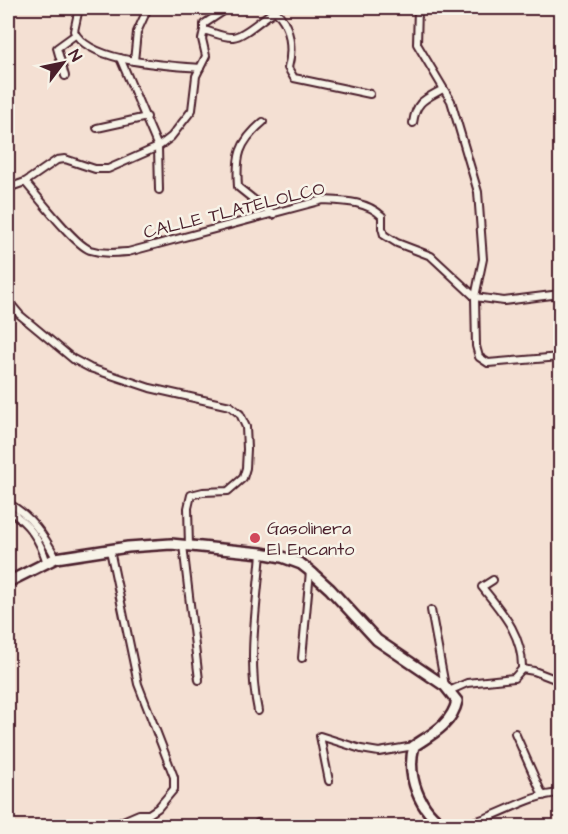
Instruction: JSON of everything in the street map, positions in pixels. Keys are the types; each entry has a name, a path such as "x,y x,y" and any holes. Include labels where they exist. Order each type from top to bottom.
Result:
{"main road":[{"path":"8,582 51,560 110,550 171,544 261,553 301,564 330,589 378,640 447,689 457,701 454,714 444,725 414,746 412,753 412,772 419,801 431,816 446,826"}],"street":[{"path":"79,8 74,31 86,46 134,61 200,68"},
{"path":"134,61 137,32 148,8"},
{"path":"8,188 25,182 57,160 65,159 95,170 108,169 158,147 171,137 192,110 196,76 206,56 202,39 204,24 222,12 219,8"},
{"path":"418,8 417,44 451,101 478,192 483,259 475,297 476,346 479,357 488,363 561,357"},
{"path":"204,30 232,37 242,34 264,16 275,11 283,17 288,33 291,56 288,68 294,78 370,94"},
{"path":"65,76 57,48 75,35"},
{"path":"120,58 158,147 159,190"},
{"path":"412,123 421,101 443,89"},
{"path":"97,128 147,117"},
{"path":"263,122 251,134 237,159 238,188 273,214"},
{"name":"CALLE TLATELOLCO","path":"25,182 75,238 88,249 103,253 128,252 324,200 352,201 375,210 382,216 384,235 397,243 431,256 475,297"},
{"path":"8,292 9,302 20,315 73,359 90,368 150,388 230,406 240,414 246,427 246,468 243,478 228,491 191,495 188,508 186,545 199,680"},
{"path":"475,297 504,301 561,294"},
{"path":"8,502 32,521 46,539 51,560"},
{"path":"8,510 27,525 51,560"},
{"path":"110,550 138,684 174,777 174,789 158,808 149,814 139,814 111,826"},
{"path":"258,711 254,692 252,654 261,553"},
{"path":"302,658 310,571"},
{"path":"431,609 447,689 467,683 514,678 522,669 520,648 508,619 482,587 493,580"},
{"path":"522,669 561,681"},
{"path":"515,733 543,796"},
{"path":"329,781 320,736 361,749 379,752 414,746"},
{"path":"446,826 469,824 543,796 561,793"},
{"path":"143,826 144,814"}],"place":[{"name":"Gasolinera El Encanto","path":"255,538"}]}
